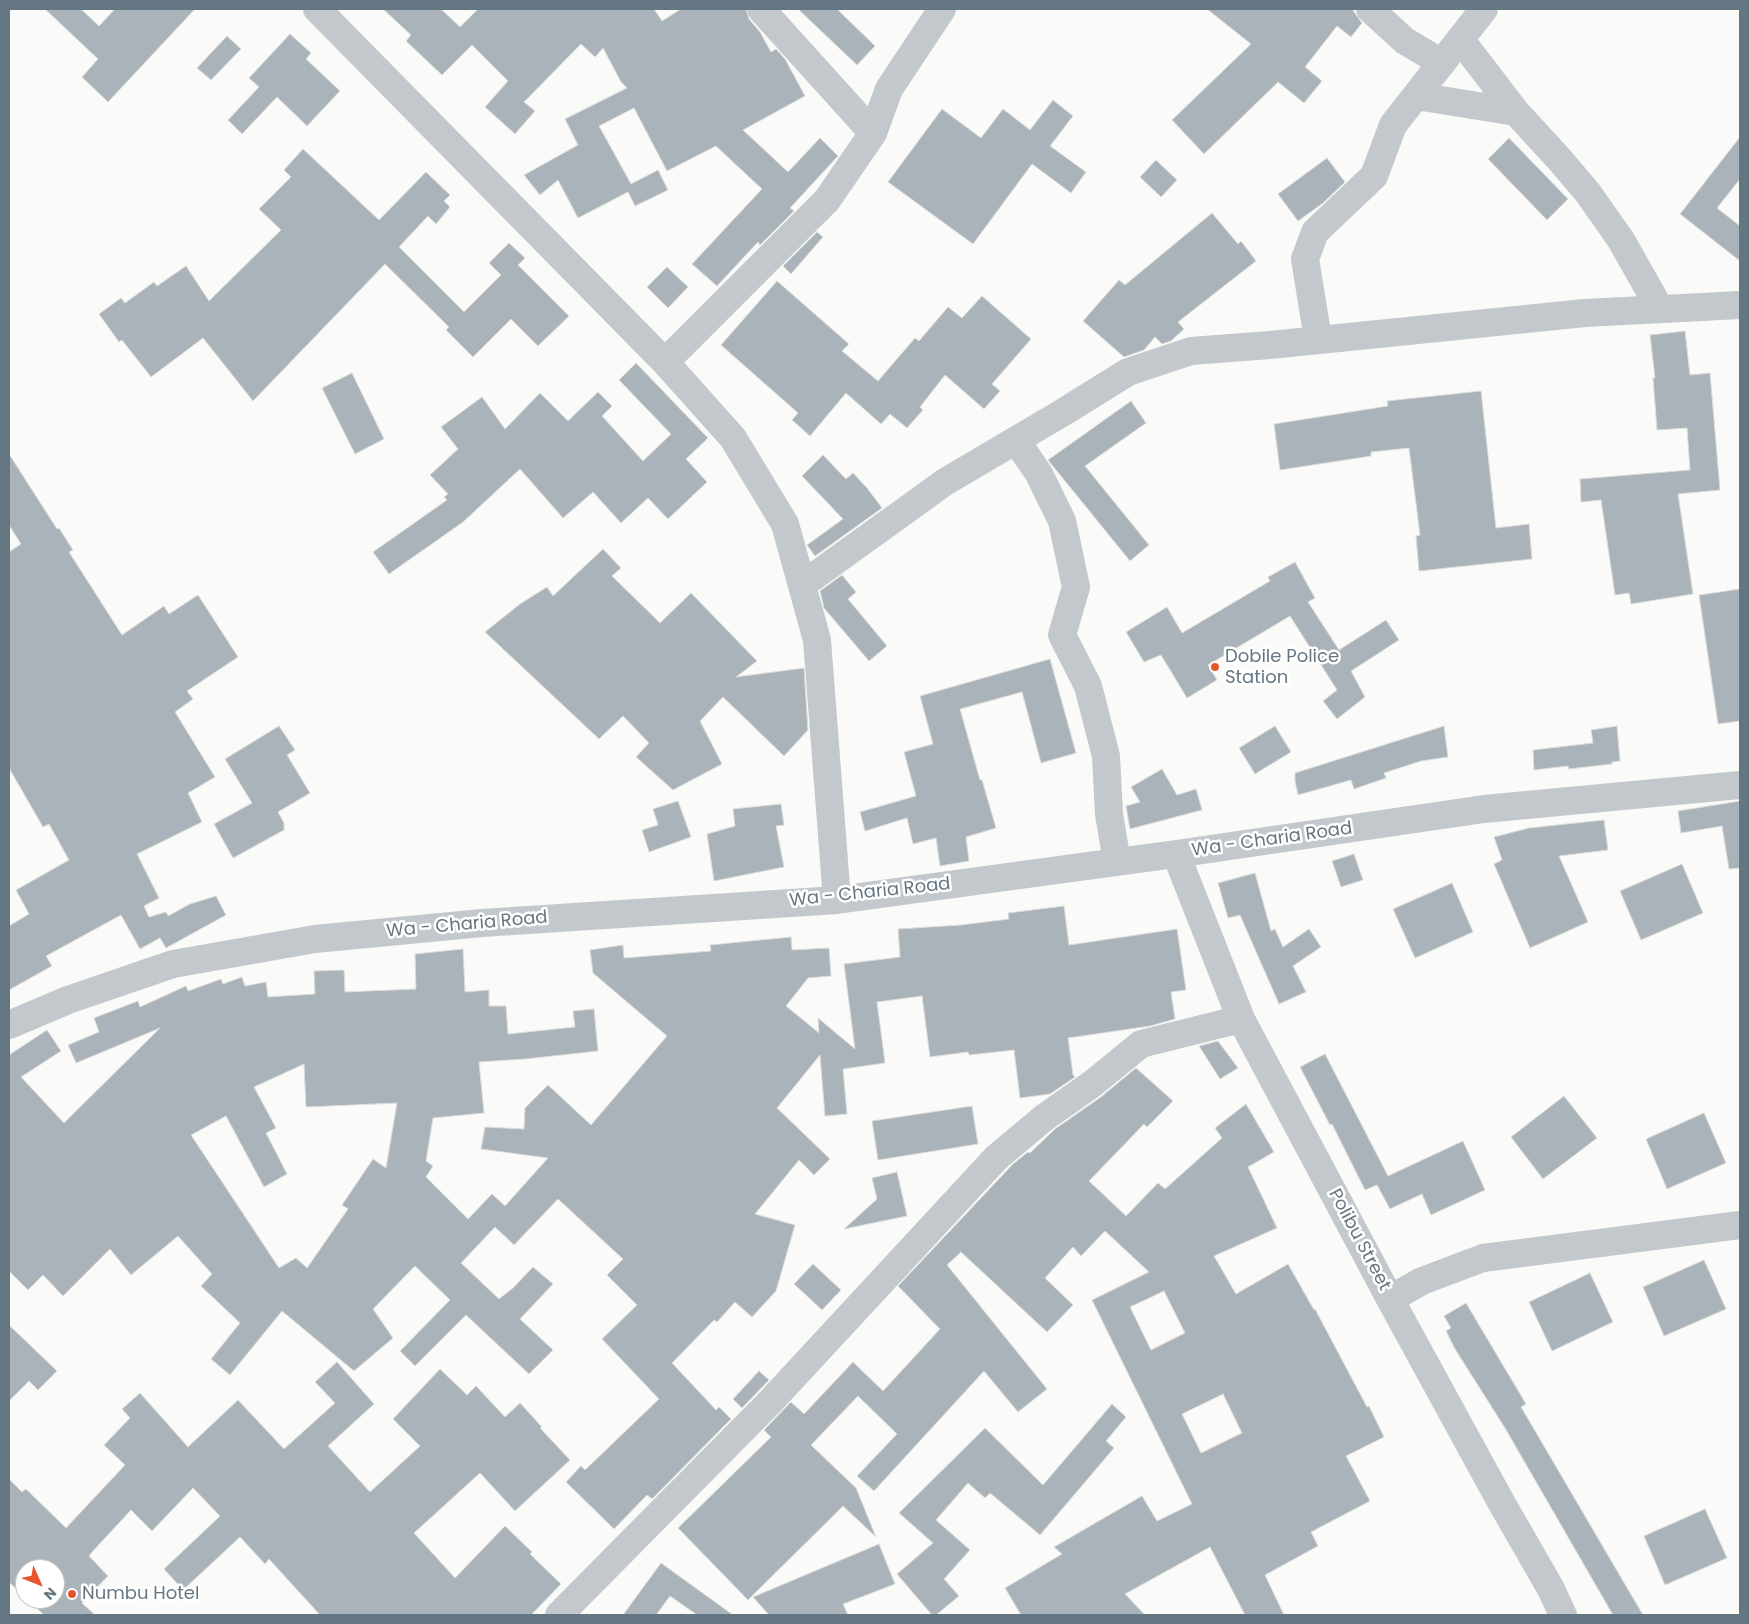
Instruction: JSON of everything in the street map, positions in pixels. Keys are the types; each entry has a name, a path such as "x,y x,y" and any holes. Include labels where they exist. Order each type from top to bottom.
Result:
{"street":[{"path":"316,9 665,362 733,438 785,524 817,640 836,900"},
{"path":"761,9 873,133"},
{"path":"665,362 827,200 873,133 889,89 942,9"},
{"path":"1370,9 1405,41 1442,62"},
{"path":"1318,339 1305,260 1315,232 1374,176 1393,125 1484,9"},
{"path":"1460,40 1516,112 1588,194 1620,240 1660,309"},
{"path":"1416,96 1516,112"},
{"path":"802,585 945,482 1128,372 1191,350 1585,313 1740,305"},
{"path":"1016,440 1038,474 1062,521 1076,587 1062,635 1088,686 1106,756 1109,814 1117,862"},
{"name":"Wa - Charia Road","path":"9,1025 68,1000 173,964 315,939 482,923 836,900 1176,854 1484,809 1740,785"},
{"name":"Polibu Street","path":"1176,854 1241,1019 1390,1299 1551,1589 1563,1615"},
{"path":"559,1615 771,1401 996,1158 1045,1117 1092,1084 1141,1044 1241,1019"},
{"path":"1390,1299 1422,1281 1483,1258 1740,1225"}],"building":[{"path":"45,9 81,9 99,26 115,9 195,9 108,102 82,77 98,59"},
{"path":"383,9 441,9 460,27 478,9 654,9 662,21 681,9 746,9 749,19 760,32 771,52 776,49 785,59 805,96 743,130 788,172 820,138 838,156 790,208 794,211 760,245 758,242 717,286 692,264 762,189 716,146 667,171 634,108 599,126 631,184 658,170 668,190 635,206 628,192 578,218 558,180 540,195 524,175 578,145 565,119 627,88 621,82 603,48 595,57 581,44 524,102 535,111 515,134 485,107 508,81 472,45 442,75 406,41 411,35"},
{"path":"798,9 837,9 875,46 857,65"},
{"path":"1207,9 1352,9 1362,23 1351,37 1337,26 1305,67 1322,81 1304,103 1278,82 1204,154 1172,120 1251,44"},
{"path":"290,34 311,53 306,59 340,91 307,126 277,97 242,134 228,120 259,87 249,78"},
{"path":"227,36 241,49 211,80 197,68"},
{"path":"1053,100 1073,116 1050,146 1086,172 1071,193 1032,164 973,244 888,182 942,109 981,138 1003,109 1030,130"},
{"path":"1740,137 1740,179 1717,208 1740,226 1740,261 1680,214"},
{"path":"1509,138 1568,199 1547,220 1488,159"},
{"path":"303,149 379,220 426,172 450,195 444,201 450,207 436,224 428,216 399,247 464,312 501,275 489,263 509,243 525,258 518,265 569,316 538,346 511,319 473,357 446,330 449,327 385,264 253,401 203,338 151,377 122,340 119,342 99,314 121,298 125,303 154,282 157,286 186,266 209,301 281,230 259,209 291,177 284,170"},
{"path":"1327,158 1345,182 1323,203 1298,221 1278,194"},
{"path":"1156,160 1177,180 1161,197 1140,177"},
{"path":"1212,213 1238,244 1241,241 1256,261 1178,322 1184,329 1171,341 1162,344 1155,337 1144,350 1124,357 1083,321 1119,280 1125,285"},
{"path":"817,232 823,237 791,274 783,266"},
{"path":"667,267 688,287 668,308 647,287"},
{"path":"777,281 849,344 842,351 878,381 915,338 919,341 948,307 962,318 982,296 1031,339 992,384 1000,391 984,409 945,375 920,407 923,410 907,428 890,414 881,424 846,393 810,436 792,420 798,413 721,345"},
{"path":"1685,331 1690,375 1710,373 1720,490 1678,494 1693,594 1631,604 1629,593 1615,595 1601,500 1581,502 1580,479 1690,470 1687,428 1657,430 1653,378 1655,378 1650,335"},
{"path":"636,363 708,438 686,459 707,482 668,519 648,498 621,523 593,492 563,518 520,469 463,522 389,574 373,552 447,500 444,497 448,494 430,475 458,449 441,427 482,397 505,429 540,393 568,421 598,392 612,406 602,416 643,461 671,434 619,380"},
{"path":"352,373 384,439 355,454 322,388"},
{"path":"1481,391 1496,528 1529,524 1532,559 1419,571 1416,536 1420,535 1409,448 1371,452 1371,456 1280,470 1274,424 1388,406 1387,401"},
{"path":"1131,401 1146,423 1085,466 1149,545 1130,561 1048,460"},
{"path":"9,454 57,529 59,528 73,550 69,552 122,635 164,606 169,614 198,595 238,657 187,691 193,699 175,712 215,777 188,793 202,822 137,854 159,898 144,906 149,917 166,912 168,916 190,904 216,896 226,915 166,948 160,938 140,949 121,915 46,956 52,966 9,990 9,926 29,914 16,890 69,860 49,824 43,827 9,768 9,552 21,544 9,525"},
{"path":"823,455 846,479 853,473 882,508 815,556 807,545 843,519 802,476"},
{"path":"603,549 621,568 612,576 660,623 691,593 757,661 736,677 804,668 808,730 784,756 723,697 700,721 722,764 673,790 636,757 649,743 623,716 599,739 485,632 520,604 547,587 553,596"},
{"path":"1295,562 1315,598 1308,602 1339,650 1386,620 1399,640 1351,671 1365,697 1337,719 1323,701 1337,690 1290,616 1208,665 1217,680 1187,698 1161,655 1144,662 1126,632 1167,607 1182,633 1270,581 1268,577"},
{"path":"842,575 856,592 848,599 887,646 869,661 824,608 820,591"},
{"path":"1740,589 1740,721 1718,724 1699,595"},
{"path":"1050,659 1076,753 1041,763 1022,692 960,709 996,828 966,837 969,861 940,866 936,838 913,844 907,818 865,831 860,812 916,796 904,752 933,744 920,696"},
{"path":"279,726 295,750 287,755 310,793 278,812 284,823 284,830 233,858 214,824 252,803 225,759"},
{"path":"1275,726 1291,752 1255,774 1239,748"},
{"path":"1444,726 1448,757 1421,761 1384,773 1386,778 1354,789 1351,780 1298,795 1295,773"},
{"path":"1617,726 1620,761 1612,762 1612,764 1569,769 1568,766 1534,770 1533,750 1593,743 1591,730"},
{"path":"1162,769 1177,795 1196,789 1202,810 1130,829 1126,806 1140,802 1131,787"},
{"path":"678,801 691,837 649,852 642,830 658,825 653,809"},
{"path":"1740,801 1740,868 1729,869 1722,826 1681,833 1678,811"},
{"path":"781,804 784,825 776,826 784,867 714,881 707,834 735,826 733,809"},
{"path":"1604,820 1608,850 1559,856 1588,922 1530,948 1494,864 1502,860 1494,837 1529,828"},
{"path":"1354,854 1363,880 1341,887 1332,861"},
{"path":"1682,864 1703,913 1641,940 1620,891"},
{"path":"1255,873 1271,931 1275,929 1283,947 1309,929 1321,947 1293,966 1306,992 1279,1004 1240,915 1228,918 1218,883"},
{"path":"1452,883 1473,932 1415,958 1393,909"},
{"path":"1064,906 1069,945 1177,929 1186,990 1171,992 1175,1019 1150,1026 1068,1038 1073,1075 1075,1077 1050,1094 1020,1098 1014,1050 969,1055 968,1052 930,1057 922,996 877,1002 885,1063 843,1069 847,1114 825,1116 820,1055 777,1108 830,1159 814,1175 799,1160 755,1214 795,1225 776,1291 752,1317 735,1302 717,1322 714,1320 672,1363 716,1410 719,1407 731,1419 652,1499 647,1495 614,1529 566,1482 581,1466 585,1470 659,1399 602,1339 637,1305 607,1275 623,1259 558,1199 514,1245 495,1227 461,1263 499,1299 513,1288 533,1267 553,1284 520,1319 553,1350 529,1374 466,1315 415,1366 400,1351 450,1300 415,1266 373,1309 393,1338 354,1371 282,1311 230,1375 211,1359 240,1323 201,1286 212,1274 178,1236 131,1275 110,1249 63,1296 43,1275 28,1290 9,1271 9,1055 47,1030 61,1051 21,1077 64,1123 160,1028 76,1063 68,1045 99,1032 94,1018 138,1001 140,1007 186,986 188,991 221,979 223,984 242,977 245,986 266,982 268,997 315,994 314,971 344,970 345,992 416,989 415,954 463,949 465,992 489,990 489,1006 506,1006 508,1034 575,1027 573,1011 594,1009 598,1051 479,1062 484,1113 433,1118 426,1161 433,1166 426,1177 468,1219 492,1194 505,1206 548,1158 481,1149 485,1127 524,1129 525,1108 548,1085 591,1125 667,1036 593,973 590,950 623,945 624,958 711,951 710,945 791,937 792,950 829,948 831,976 808,978 786,1006 819,1033 818,1018 855,1049 844,964 900,957 898,929 961,925 1009,919 1008,913","holes":["304,1064 306,1107 397,1103 386,1168 373,1159 342,1205 348,1209 307,1268 296,1258 279,1268 191,1135 226,1116 264,1187 287,1174 266,1133 276,1128 254,1087"]},
{"path":"1218,1041 1238,1068 1220,1079 1199,1046"},
{"path":"1325,1054 1388,1176 1463,1141 1485,1190 1431,1215 1422,1194 1390,1209 1377,1185 1365,1190 1332,1124 1330,1125 1300,1067"},
{"path":"1136,1068 1173,1101 1147,1127 1144,1124 1089,1181 1126,1216 1158,1183 1165,1189 1222,1138 1215,1128 1246,1104 1274,1152 1248,1167 1277,1228 1214,1256 1236,1294 1288,1264 1315,1309 1367,1407 1369,1406 1384,1437 1346,1456 1370,1501 1311,1532 1318,1546 1265,1575 1284,1615 1245,1615 1210,1547 1125,1594 1145,1615 1021,1615 1005,1588 1062,1554 1054,1547 1142,1496 1157,1521 1192,1504 1092,1300 1149,1272 1105,1231 1081,1256 1073,1247 1045,1278 1073,1305 1047,1332 961,1252 947,1265 1047,1389 1018,1412 984,1371 874,1491 857,1476 897,1434 858,1396 811,1445 856,1488 876,1537 843,1506 748,1600 678,1528 771,1437 764,1430 791,1402 804,1414 853,1362 883,1391 940,1329 898,1286 1013,1164 1028,1152 1030,1153 1055,1129 1101,1097","holes":["1164,1291 1185,1333 1151,1350 1130,1307","1223,1394 1242,1433 1201,1453 1182,1414"]},
{"path":"1564,1096 1597,1138 1543,1179 1511,1137"},
{"path":"972,1106 978,1144 878,1160 872,1121"},
{"path":"1704,1113 1726,1163 1667,1189 1646,1139"},
{"path":"897,1172 907,1216 844,1229 877,1199 872,1178"},
{"path":"1704,1260 1726,1309 1664,1336 1643,1287"},
{"path":"813,1264 841,1290 822,1310 794,1284"},
{"path":"1590,1273 1613,1322 1552,1351 1529,1302"},
{"path":"1466,1303 1526,1404 1521,1407 1643,1615 1613,1615 1505,1428 1455,1349 1446,1331 1451,1328 1444,1316"},
{"path":"9,1325 57,1371 38,1390 29,1381 9,1401"},
{"path":"337,1362 374,1404 328,1446 370,1492 420,1446 393,1419 440,1369 467,1395 476,1386 505,1417 520,1403 570,1460 515,1511 480,1473 414,1533 455,1578 505,1526 561,1584 531,1615 320,1615 269,1559 265,1564 240,1537 183,1590 164,1569 220,1516 193,1488 152,1531 131,1510 92,1552 89,1556 108,1576 82,1603 95,1615 44,1615 38,1609 65,1609 65,1559 15,1559 15,1588 9,1582 9,1479 22,1492 26,1489 66,1528 125,1465 104,1445 130,1418 122,1409 140,1393 188,1447 238,1400 284,1449 335,1403 315,1382"},
{"path":"759,1371 769,1380 742,1408 733,1399"},
{"path":"1112,1404 1126,1417 1106,1441 1114,1448 1040,1535 990,1493 985,1498 968,1483 936,1520 970,1550 944,1579 959,1596 936,1615 932,1615 897,1574 933,1543 899,1513 985,1428 1043,1485"},
{"path":"1705,1509 1727,1558 1665,1585 1644,1536"},
{"path":"879,1544 895,1584 843,1604 848,1615 769,1615 753,1597"},
{"path":"661,1563 733,1615 697,1615 670,1596 656,1615 623,1615"}],"place":[{"name":"Dobile Police Station","path":"1215,667"},
{"name":"Numbu Hotel","path":"72,1594"}]}
